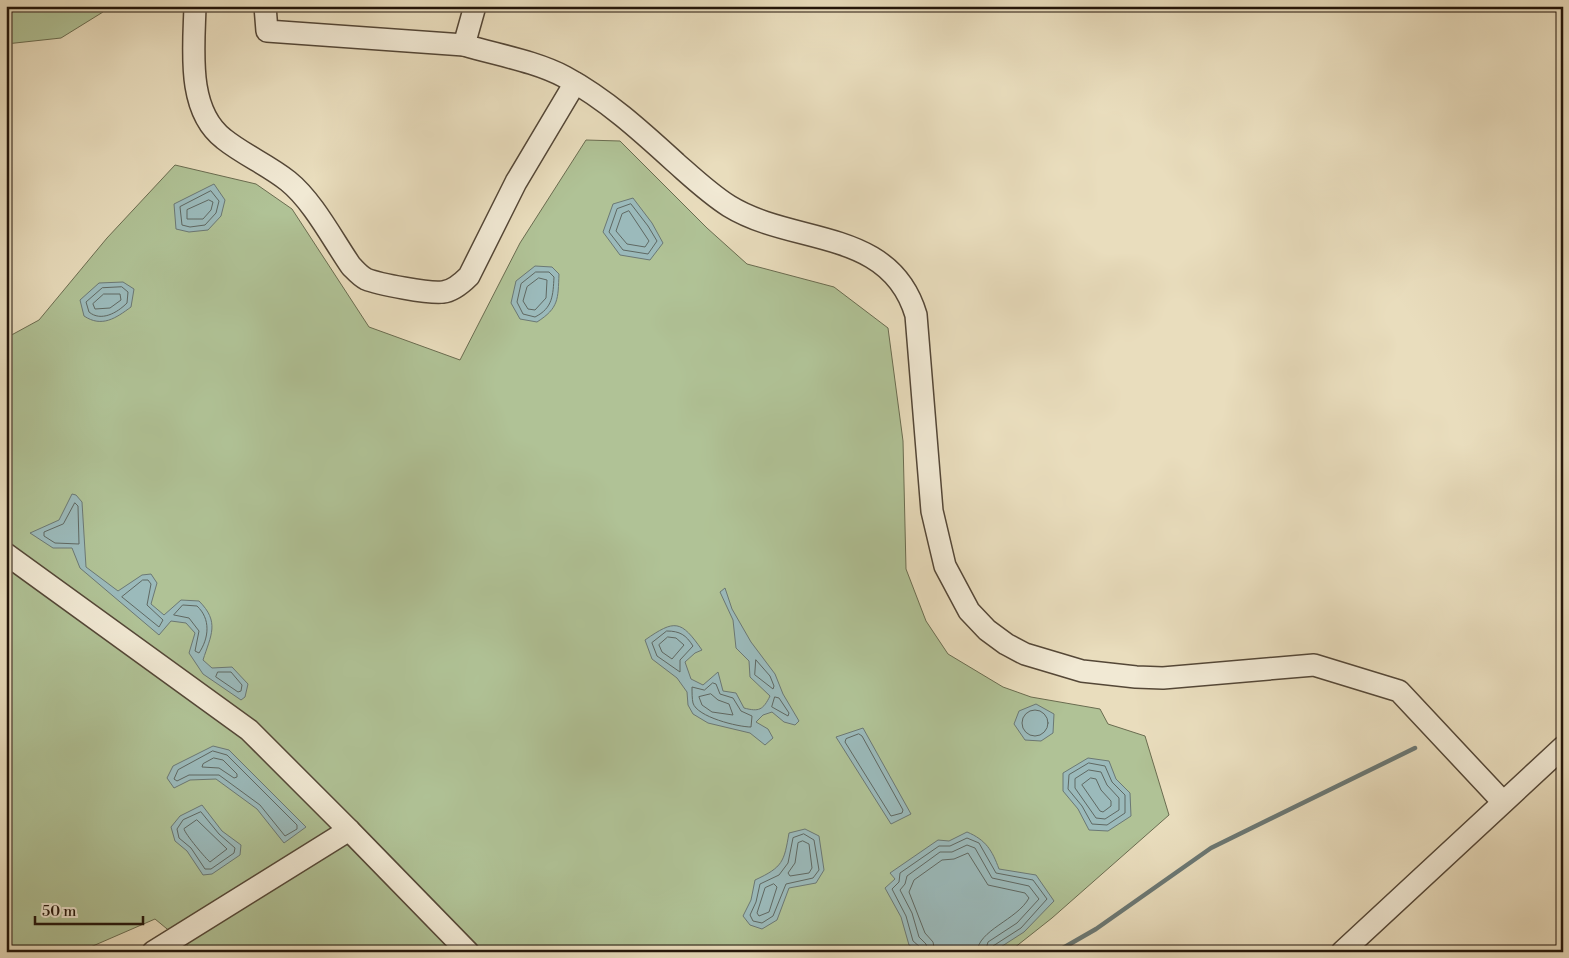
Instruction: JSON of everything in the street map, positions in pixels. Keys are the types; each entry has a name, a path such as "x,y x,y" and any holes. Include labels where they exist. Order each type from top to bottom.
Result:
{"lane":[{"path":"195,6 195,72 201,106 207,120 224,139 295,188 351,266 362,276 372,280 436,292 451,290 464,281 469,276 516,182 574,83"},
{"path":"265,6 267,31 464,46 530,64 564,76 634,125 712,195 728,206 776,228 848,246 883,263 894,273 912,301 916,315 932,511 938,542 954,588 968,611 987,630 1006,644 1025,654 1082,671 1108,675 1163,678 1314,665 1399,691 1504,802"},
{"path":"464,46 475,6"},
{"path":"6,554 249,730 468,952"},
{"path":"1342,952 1563,747"},
{"path":"152,952 349,830"}],"green space":[{"path":"6,6 103,6 103,12 61,38 6,44"},
{"path":"586,140 620,141 707,228 747,264 834,287 888,328 903,441 906,569 926,621 948,654 1003,687 1031,697 1100,709 1108,724 1145,736 1169,815 1052,918 1009,952 195,952 155,919 79,952 6,952 6,338 39,320 107,238 175,165 256,184 292,209 369,327 460,360 520,243"}],"water":[{"path":"214,184 225,200 221,216 208,230 189,232 176,229 174,204"},
{"path":"633,198 652,223 663,243 650,260 620,255 603,232 613,204"},
{"path":"535,266 552,267 559,274 556,302 550,312 537,322 520,319 511,303 516,281"},
{"path":"123,282 134,289 131,307 109,320 97,321 84,316 80,300 99,283"},
{"path":"72,494 76,495 82,502 86,567 118,591 142,575 151,574 157,583 151,604 164,615 181,600 199,601 206,609 212,622 211,636 203,660 212,668 232,667 248,684 245,697 241,700 203,674 189,653 195,633 186,623 171,621 159,635 80,568 72,548 53,548 30,533 59,520"},
{"path":"725,588 732,609 751,642 775,674 783,694 799,721 795,725 784,722 772,712 763,715 756,722 768,729 773,738 765,745 750,733 708,723 693,714 688,705 687,692 677,678 652,659 645,640 664,628 677,626 683,628 702,650 695,653 685,662 691,679 703,685 718,672 723,691 736,693 744,708 760,709 770,696 750,677 749,661 736,648 733,620 720,592"},
{"path":"1036,704 1054,714 1053,733 1041,741 1025,740 1014,724 1019,711"},
{"path":"863,728 911,814 891,824 836,737"},
{"path":"213,746 229,750 306,827 284,843 257,809 216,779 190,780 174,788 167,778 173,766"},
{"path":"1088,758 1109,761 1116,779 1130,793 1131,816 1108,831 1089,830 1078,809 1063,791 1063,773"},
{"path":"202,805 222,831 241,845 240,855 212,874 203,875 187,851 175,841 171,827 180,816"},
{"path":"805,829 819,836 824,870 816,883 789,888 777,920 762,929 750,925 743,916 751,900 755,880 777,867 781,862 786,851 789,833"},
{"path":"967,832 984,842 994,856 999,869 1036,875 1054,901 1024,932 993,952 919,952 909,945 901,917 885,888 895,879 890,873 938,840 949,841"}],"waterway":[{"path":"1056,952 1096,929 1211,848 1415,748"}]}
